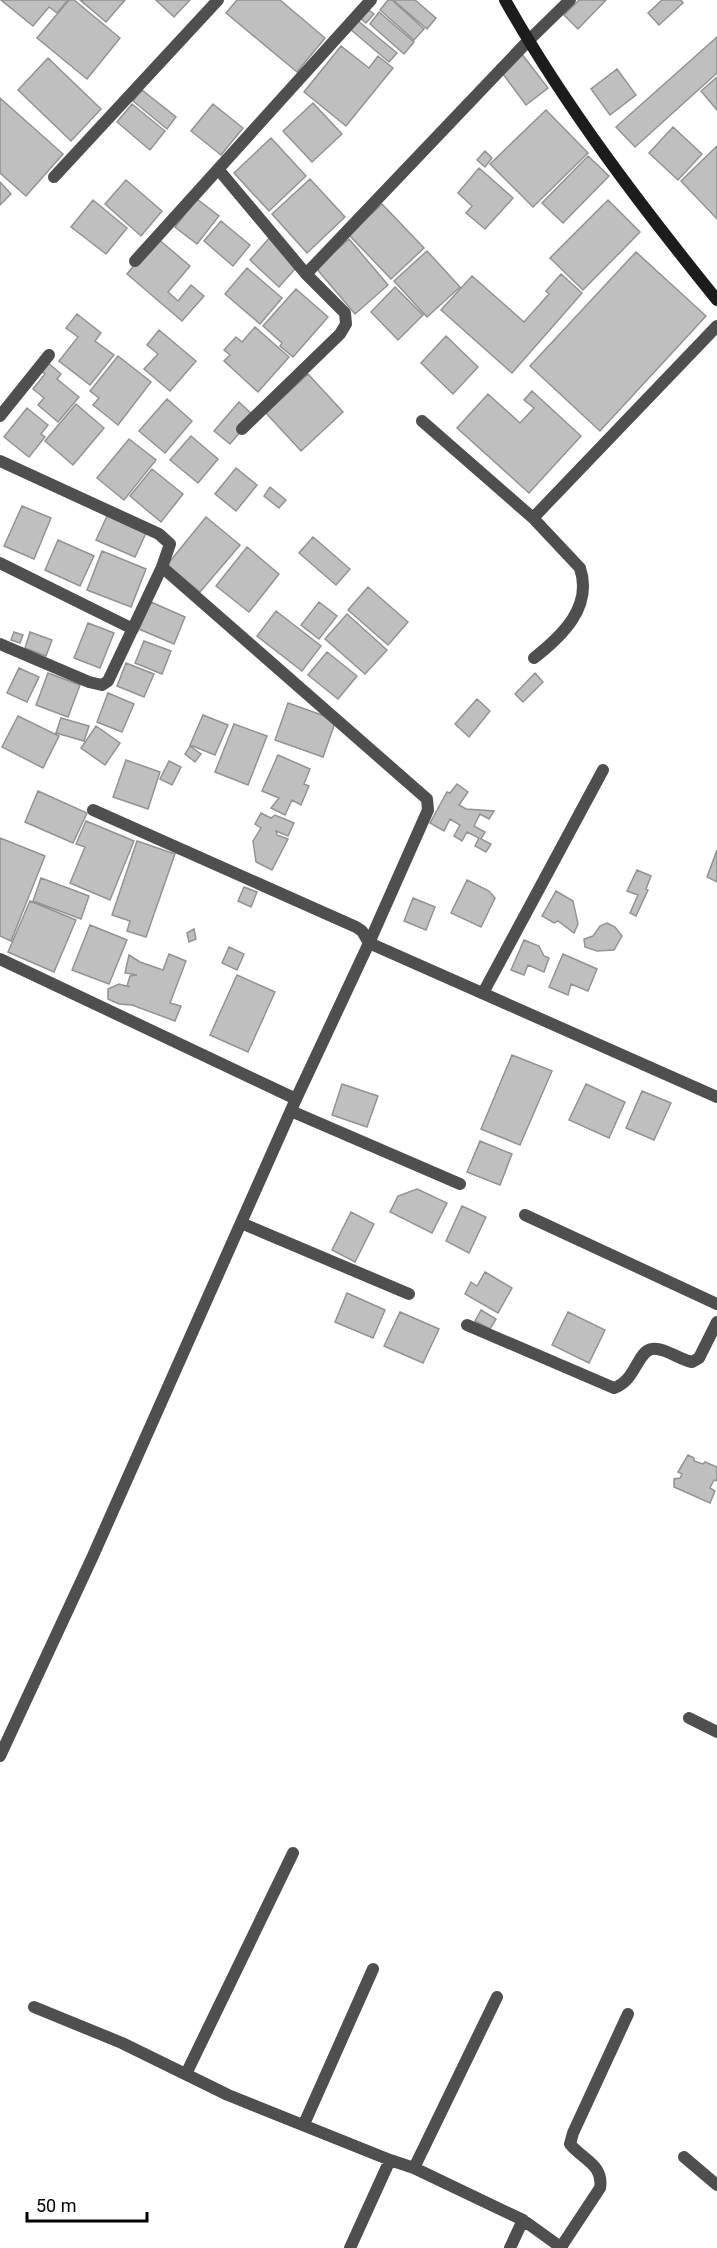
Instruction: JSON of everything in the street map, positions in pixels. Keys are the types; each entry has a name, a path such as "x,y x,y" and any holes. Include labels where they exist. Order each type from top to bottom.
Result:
{"main road":[{"path":"505,0 528,41 645,210 717,300"}],"street":[{"path":"54,177 218,0"},
{"path":"135,261 371,0"},
{"path":"306,274 570,0"},
{"path":"218,169 306,274 345,313 346,324 340,334 242,429"},
{"path":"533,518 717,326"},
{"path":"0,416 49,355"},
{"path":"422,421 533,518 580,568 583,592 575,617 554,643 534,658"},
{"path":"0,461 166,538 170,544 162,567 108,681 102,685 89,682 0,644"},
{"path":"0,563 133,629"},
{"path":"0,1756 92,1558 296,1099 428,810 427,799 162,567"},
{"path":"483,993 603,770"},
{"path":"93,810 356,927 362,931 369,943 717,1097"},
{"path":"0,959 296,1099"},
{"path":"291,1111 460,1184"},
{"path":"525,1215 717,1304"},
{"path":"241,1223 409,1294"},
{"path":"467,1325 614,1388 621,1386 630,1378 643,1353 651,1349 659,1349 685,1361 692,1362 699,1358 717,1322"},
{"path":"689,1718 717,1732"},
{"path":"186,2074 293,1853"},
{"path":"304,2124 373,1969"},
{"path":"414,2168 497,1997"},
{"path":"34,2007 122,2043 228,2095 414,2168 523,2220 562,2247 600,2188 602,2179 599,2170 579,2155 570,2144 573,2133 628,2014"},
{"path":"684,2157 717,2184"},
{"path":"350,2248 390,2160"},
{"path":"510,2248 523,2220"}],"building":[{"path":"1,0 68,0 57,13 49,7 33,26"},
{"path":"69,0 74,0 120,38 87,79 37,38"},
{"path":"80,0 125,0 106,22"},
{"path":"156,0 190,0 174,17"},
{"path":"237,0 280,0 325,38 297,72 226,13"},
{"path":"388,0 392,0 424,29 414,40 380,10"},
{"path":"393,0 415,0 436,18 427,29"},
{"path":"579,0 606,0 578,29 564,15"},
{"path":"662,0 681,0 683,3 659,25 648,13"},
{"path":"367,9 374,14 366,23 360,18"},
{"path":"379,12 414,42 404,54 370,24"},
{"path":"357,20 397,53 389,62 350,29"},
{"path":"717,37 717,73 635,147 616,127"},
{"path":"341,46 369,68 378,56 393,68 346,126 304,92"},
{"path":"518,49 548,88 526,105 497,66"},
{"path":"48,58 101,109 71,141 18,90"},
{"path":"617,69 636,95 610,115 591,89"},
{"path":"717,77 717,110 701,91"},
{"path":"142,90 176,117 167,129 133,101"},
{"path":"0,98 63,154 26,196 0,173"},
{"path":"313,103 342,134 312,162 283,131"},
{"path":"132,104 165,131 150,150 117,122"},
{"path":"213,104 243,128 221,155 191,131"},
{"path":"546,110 588,153 533,207 490,164"},
{"path":"673,127 702,154 678,180 649,153"},
{"path":"271,138 306,176 269,211 234,173"},
{"path":"717,146 717,219 681,181"},
{"path":"485,151 492,158 485,167 477,160"},
{"path":"588,156 609,176 563,223 542,203"},
{"path":"479,168 513,198 485,229 466,213 472,206 458,193"},
{"path":"310,179 345,217 307,253 272,214"},
{"path":"126,180 162,211 141,236 105,204"},
{"path":"0,182 11,194 0,205"},
{"path":"197,199 219,216 197,244 175,227"},
{"path":"93,200 127,228 106,254 71,227"},
{"path":"608,200 640,232 583,290 550,258"},
{"path":"382,204 424,248 391,279 349,235"},
{"path":"221,221 250,245 233,266 204,241"},
{"path":"271,236 301,262 279,287 250,260"},
{"path":"157,238 190,266 168,292 178,301 191,285 204,296 182,321 127,274"},
{"path":"349,239 388,285 355,314 316,268"},
{"path":"427,251 460,287 427,317 394,281"},
{"path":"636,252 706,316 600,431 530,366"},
{"path":"247,268 282,298 260,324 225,294"},
{"path":"561,274 582,293 512,373 441,310 472,276 524,322 549,294 546,291"},
{"path":"395,287 423,315 398,340 371,312"},
{"path":"296,289 328,317 293,357 280,346 282,343 263,326"},
{"path":"77,314 101,333 95,341 114,355 90,385 59,361 78,337 66,328"},
{"path":"255,327 289,357 258,392 224,361 230,355 224,350 236,337 242,342"},
{"path":"159,330 196,361 170,391 144,369 158,354 147,345"},
{"path":"446,336 478,367 453,394 421,363"},
{"path":"118,356 151,382 118,425 93,405 99,398 90,391"},
{"path":"46,361 61,374 57,379 79,397 58,422 38,405 44,398 33,389 45,374 39,370"},
{"path":"308,374 343,412 301,451 266,413"},
{"path":"532,391 581,436 529,493 457,428 488,394 520,423 534,408 524,400"},
{"path":"167,399 192,421 165,453 139,431"},
{"path":"239,402 254,416 230,444 214,431"},
{"path":"76,404 104,428 73,465 45,441"},
{"path":"27,408 48,425 41,434 45,437 29,457 4,437"},
{"path":"191,436 218,459 198,483 170,460"},
{"path":"129,439 156,460 124,500 97,478"},
{"path":"236,468 257,485 236,511 215,494"},
{"path":"152,469 183,494 161,522 130,496"},
{"path":"270,487 286,500 279,508 264,496"},
{"path":"22,506 51,518 34,559 4,546"},
{"path":"108,514 147,531 135,557 96,540"},
{"path":"206,517 240,545 200,592 167,565"},
{"path":"313,537 350,569 336,585 299,553"},
{"path":"58,540 94,556 80,586 45,570"},
{"path":"247,547 279,574 249,612 216,586"},
{"path":"102,551 146,569 131,607 87,590"},
{"path":"368,587 408,622 388,645 348,610"},
{"path":"151,602 185,617 174,644 139,629"},
{"path":"319,602 337,616 319,639 301,625"},
{"path":"276,611 321,646 302,671 257,636"},
{"path":"347,614 387,650 365,674 325,639"},
{"path":"88,623 114,633 100,668 74,658"},
{"path":"14,632 23,635 20,643 11,640"},
{"path":"30,632 52,640 46,656 25,648"},
{"path":"144,641 171,651 162,674 135,663"},
{"path":"327,652 357,676 338,699 308,675"},
{"path":"126,663 154,674 144,697 117,686"},
{"path":"19,668 39,677 27,702 7,693"},
{"path":"48,673 80,685 68,717 36,705"},
{"path":"535,673 543,682 523,702 515,694"},
{"path":"108,693 134,704 122,732 97,722"},
{"path":"477,699 490,711 469,737 455,724"},
{"path":"288,703 336,720 323,757 275,740"},
{"path":"203,715 228,725 215,755 190,745"},
{"path":"18,716 59,736 43,768 2,747"},
{"path":"61,718 89,726 84,741 56,733"},
{"path":"234,724 267,736 248,785 215,772"},
{"path":"96,726 120,743 105,765 81,748"},
{"path":"190,746 201,754 195,762 185,754"},
{"path":"278,755 310,769 304,784 309,786 301,805 292,800 285,815 271,808 279,798 262,791"},
{"path":"126,760 160,772 148,809 113,797"},
{"path":"169,761 181,767 172,785 160,779"},
{"path":"457,784 468,792 459,805 466,809 494,811 489,819 480,814 474,826 485,832 481,839 491,844 486,852 475,846 479,838 467,832 462,841 454,836 460,825 450,819 444,831 430,823 447,792 450,793"},
{"path":"38,791 87,813 73,843 25,822"},
{"path":"261,813 271,818 275,815 294,823 288,836 276,831 277,835 288,839 272,870 256,862 253,841 261,828 255,824"},
{"path":"86,821 134,841 110,900 70,883 85,847 76,844"},
{"path":"0,838 45,856 11,941 0,936"},
{"path":"137,841 175,854 146,937 127,931 130,921 112,915"},
{"path":"717,850 717,882 707,877"},
{"path":"637,870 651,876 646,889 648,890 636,916 630,913 638,895 627,891"},
{"path":"41,878 89,896 81,919 33,901"},
{"path":"467,880 489,891 495,898 481,927 451,913"},
{"path":"244,887 257,892 251,907 238,901"},
{"path":"556,891 573,901 578,924 574,933 558,921 554,923 542,916"},
{"path":"413,898 435,907 426,930 404,921"},
{"path":"30,901 76,920 54,972 8,952"},
{"path":"607,923 615,927 622,936 614,950 597,951 585,947 584,939 593,936 600,926"},
{"path":"90,925 127,940 109,984 72,970"},
{"path":"194,929 196,939 189,942 187,933"},
{"path":"524,940 539,946 544,956 549,958 544,972 528,965 524,975 511,970"},
{"path":"229,947 244,954 237,970 222,963"},
{"path":"169,954 186,961 170,1003 181,1006 175,1021 108,999 108,989 119,984 130,987 127,986 130,976 137,975 125,973 129,955 140,962 163,970"},
{"path":"563,954 597,969 588,991 571,984 568,995 549,987"},
{"path":"237,975 275,992 248,1052 210,1035"},
{"path":"512,1055 552,1071 520,1145 481,1129"},
{"path":"342,1084 378,1096 367,1127 332,1115"},
{"path":"586,1084 625,1102 609,1138 569,1120"},
{"path":"642,1091 671,1103 654,1140 626,1128"},
{"path":"480,1141 512,1154 500,1185 467,1172"},
{"path":"417,1189 447,1203 432,1233 390,1212 398,1196"},
{"path":"462,1206 486,1217 469,1253 446,1241"},
{"path":"351,1212 374,1224 355,1262 332,1250"},
{"path":"485,1272 512,1288 498,1313 465,1294 471,1282 477,1286"},
{"path":"347,1293 385,1310 373,1338 335,1322"},
{"path":"481,1310 496,1319 490,1329 475,1321"},
{"path":"400,1312 439,1329 423,1363 384,1346"},
{"path":"568,1312 605,1330 589,1363 552,1345"},
{"path":"688,1455 694,1458 694,1461 703,1464 705,1462 717,1467 717,1481 714,1480 710,1488 715,1491 710,1503 674,1487 674,1479 680,1478 682,1474 678,1472"}]}
